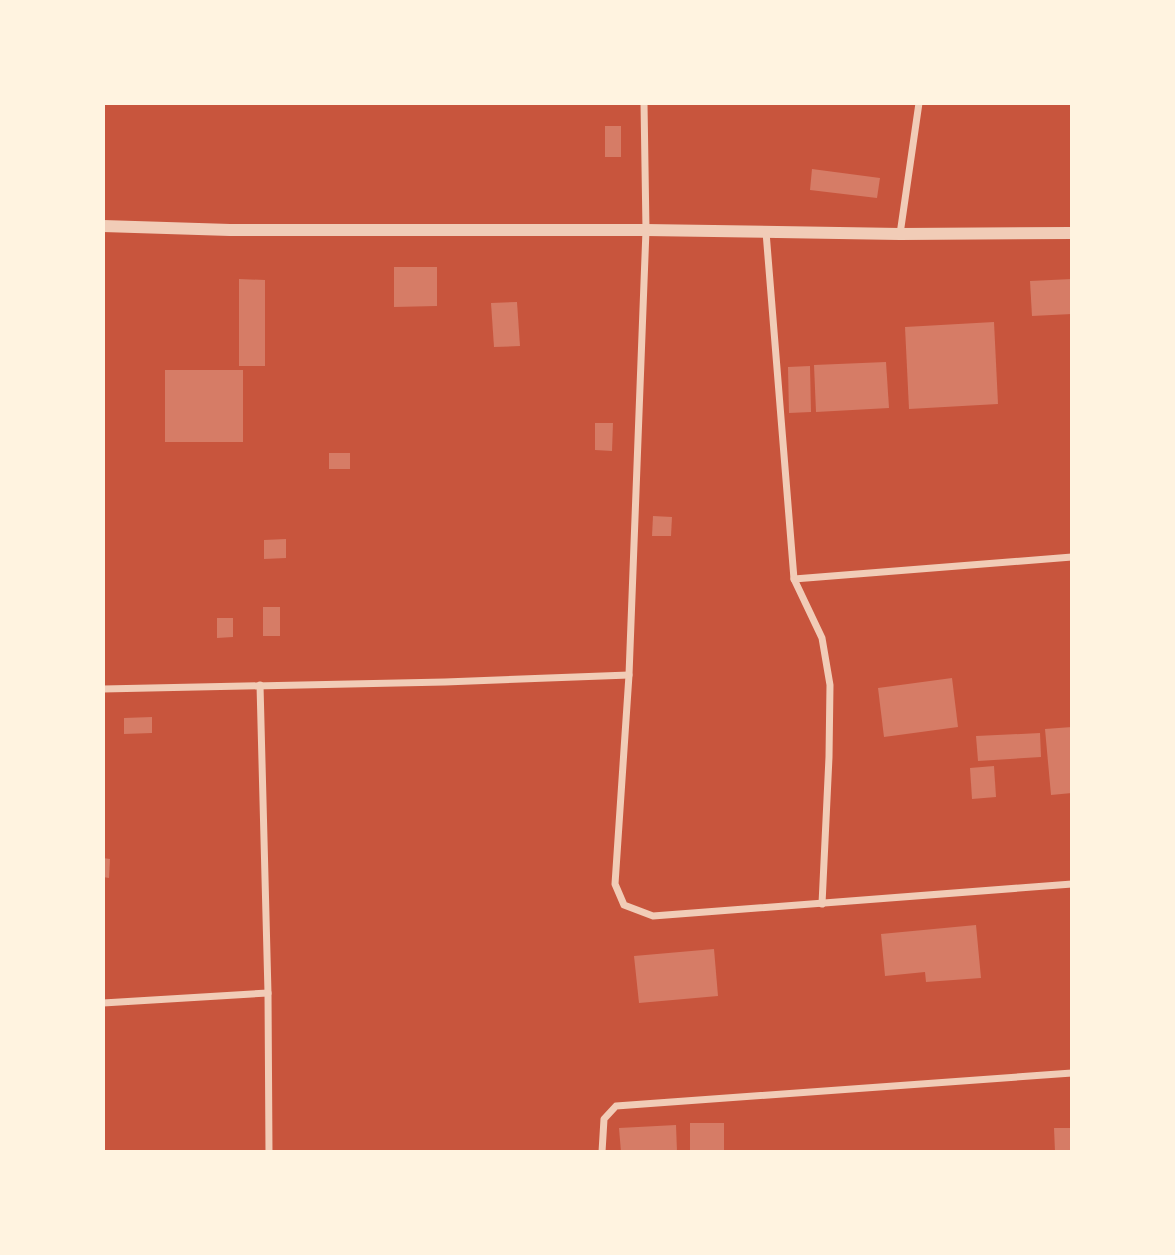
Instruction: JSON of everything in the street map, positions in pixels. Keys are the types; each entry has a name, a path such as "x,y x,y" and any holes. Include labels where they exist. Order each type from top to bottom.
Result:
{"street":[{"path":"644,103 646,230 629,674 615,884 624,905 653,916 1072,884"},
{"path":"900,234 919,103"},
{"path":"103,226 229,230 1072,233"},
{"path":"766,232 794,579 822,638 830,685 830,757 822,904"},
{"path":"794,579 1072,557"},
{"path":"103,689 445,682 629,674"},
{"path":"260,685 269,1152"},
{"path":"103,1003 268,993"},
{"path":"602,1152 604,1119 616,1106 1072,1073"}],"building":[{"path":"605,126 621,126 621,157 605,157"},
{"path":"812,169 880,178 877,198 810,190"},
{"path":"394,267 437,267 437,306 394,307"},
{"path":"239,279 265,280 265,366 239,366"},
{"path":"1072,279 1072,314 1032,316 1030,281"},
{"path":"517,302 520,346 494,347 491,303"},
{"path":"994,322 998,404 909,409 905,327"},
{"path":"886,362 889,408 816,412 814,365"},
{"path":"810,366 811,412 789,413 788,367"},
{"path":"165,370 243,370 243,442 165,442"},
{"path":"595,423 613,423 612,451 595,450"},
{"path":"329,453 350,453 350,469 329,469"},
{"path":"653,516 672,517 671,536 652,536"},
{"path":"286,539 286,558 264,559 264,540"},
{"path":"263,607 280,607 280,636 263,636"},
{"path":"217,618 233,618 233,637 217,638"},
{"path":"952,678 958,727 884,737 878,688"},
{"path":"152,717 152,733 124,734 124,718"},
{"path":"1072,727 1072,793 1051,795 1045,729"},
{"path":"1040,733 1041,757 978,761 976,736"},
{"path":"994,766 996,797 972,799 970,768"},
{"path":"103,858 110,859 109,878 103,877"},
{"path":"976,925 981,978 926,982 925,972 885,976 881,934"},
{"path":"714,949 718,996 639,1003 634,956"},
{"path":"690,1123 724,1123 724,1152 690,1152"},
{"path":"676,1125 677,1152 621,1152 619,1128"},
{"path":"1054,1128 1072,1128 1072,1152 1055,1152"}]}
